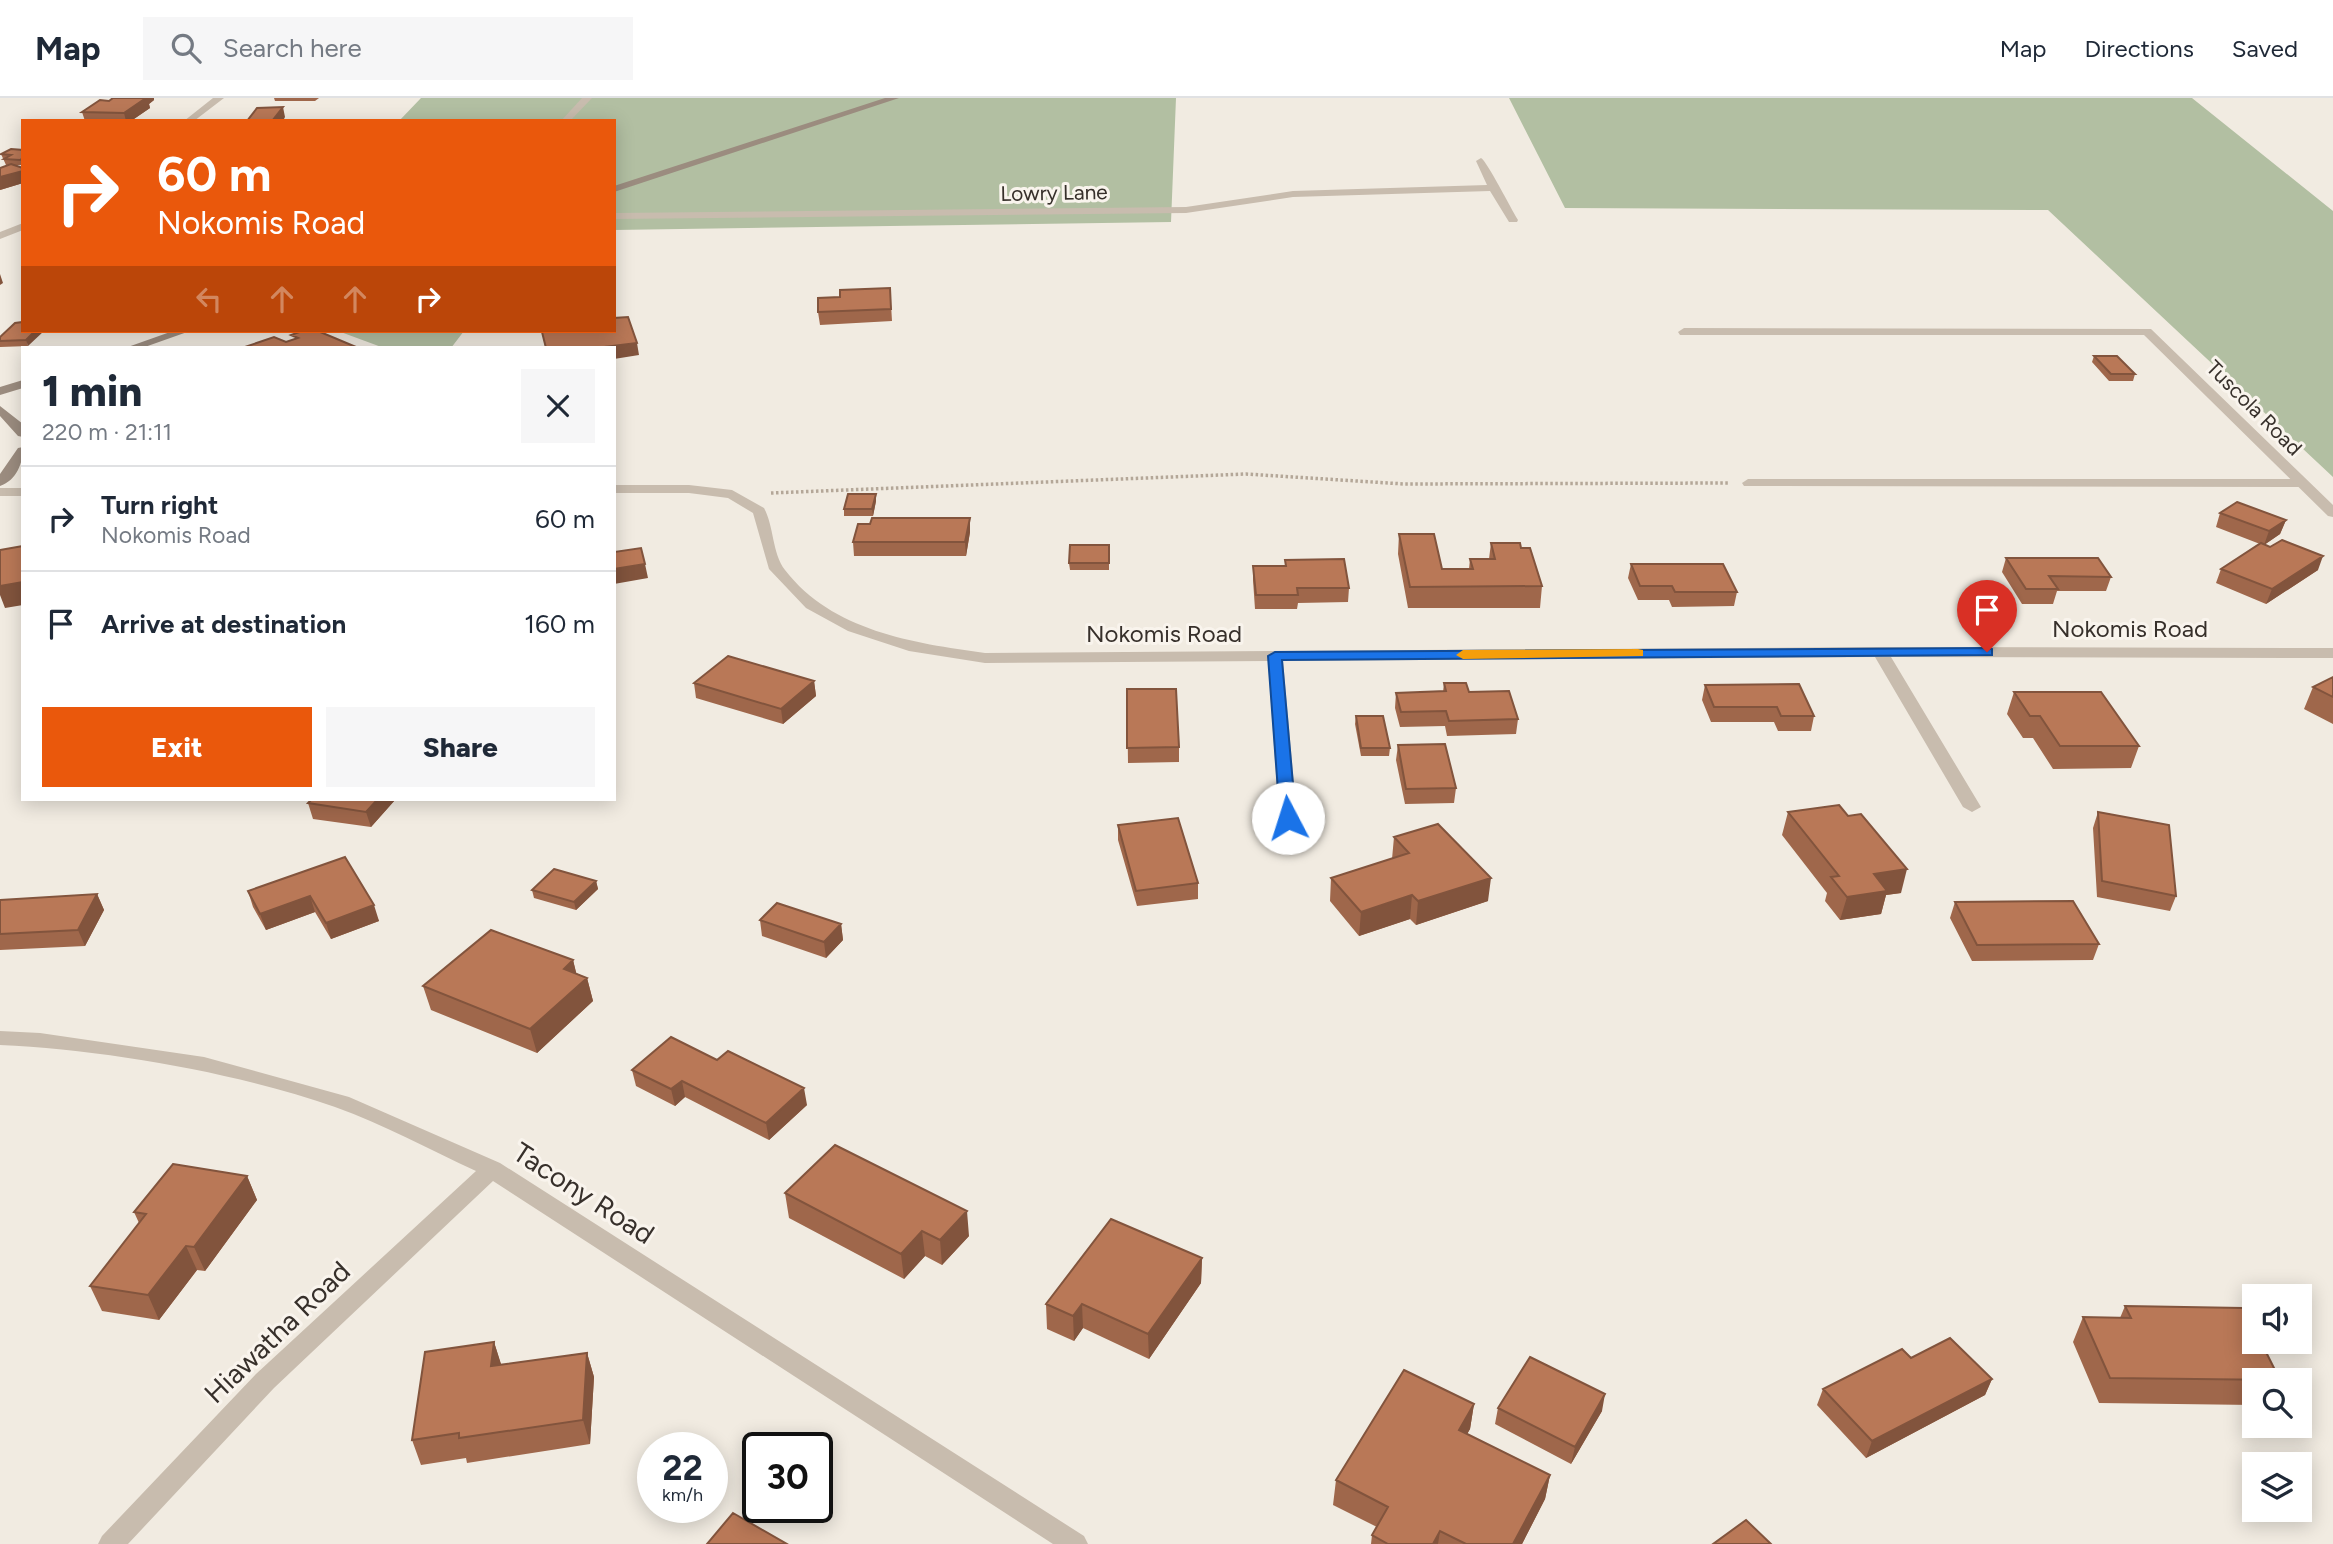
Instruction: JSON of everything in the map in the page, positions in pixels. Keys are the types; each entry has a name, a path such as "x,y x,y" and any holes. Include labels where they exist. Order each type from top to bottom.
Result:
{"main road":[{"path":"616,188 894,98"},
{"path":"137,346 178,333"},
{"path":"0,391 21,385"},
{"path":"0,410 13,419 21,430"},
{"path":"0,482 21,454"}],"street":[{"path":"191,119 219,98"},
{"path":"567,119 587,98"},
{"path":"1481,161 1493,188 1513,220"},
{"name":"Lowry Lane","path":"616,216 1186,210 1293,194 1493,188"},
{"path":"0,236 21,227"},
{"name":"Tuscola Road","path":"1684,332 2147,331 2333,513"},
{"name":"Nokomis Road","path":"616,489 689,489 732,494 759,511 776,569 811,605 853,628 914,648 985,658 1880,652 2333,653"},
{"path":"0,492 21,492"},
{"path":"1880,652 1972,807"},
{"path":"1275,656 1288,818"},
{"name":"Tacony Road","path":"0,1038 40,1040 229,1071 342,1102 492,1169 1076,1544"},
{"name":"Hiawatha Road","path":"111,1544 265,1381 492,1169"}],"lane":[{"path":"1748,483 2302,482"}],"path":[{"path":"732,494 1246,474 1404,484 1748,483"}],"green space":[{"path":"421,98 1176,98 1171,222 616,230 616,119 401,119"},
{"path":"1509,98 2192,98 2333,211 2333,477 2048,210 1565,208"},
{"path":"343,333 462,333 453,346 379,346"}],"building":[{"path":"113,98 146,98 124,113 82,112 100,100 109,101"},
{"path":"283,107 274,119 249,119 257,108"},
{"path":"11,149 21,150 21,159 4,159 11,155 1,154"},
{"path":"11,164 21,167 21,172 0,177 0,168"},
{"path":"890,288 891,309 818,312 818,298 840,297 840,290"},
{"path":"628,317 637,343 612,346 546,346 542,333 616,333 616,318"},
{"path":"21,322 21,333 33,333 26,340 0,341 0,337 15,323"},
{"path":"323,333 354,346 248,346 274,337 286,342 298,338 291,335"},
{"path":"2094,356 2117,356 2135,374 2111,374"},
{"path":"848,494 876,494 872,509 844,509"},
{"path":"2237,502 2286,520 2269,531 2220,513"},
{"path":"872,518 970,518 965,542 853,542 858,524 870,524"},
{"path":"1399,534 1434,534 1442,569 1473,569 1470,559 1495,559 1491,543 1520,543 1521,548 1530,548 1542,586 1410,587"},
{"path":"2282,540 2323,556 2272,589 2221,569 2261,543 2270,547"},
{"path":"1070,545 1109,545 1109,563 1069,563"},
{"path":"21,546 21,582 0,586 0,550"},
{"path":"641,548 645,564 616,569 616,552"},
{"path":"2006,558 2098,558 2111,577 2049,576 2058,589 2026,589"},
{"path":"1344,559 1349,588 1297,588 1298,595 1256,595 1253,566 1286,566 1285,560"},
{"path":"1631,564 1723,564 1737,592 1675,592 1672,586 1640,586"},
{"path":"728,656 814,681 781,709 694,683"},
{"path":"2333,677 2333,697 2313,687"},
{"path":"1444,683 1466,683 1469,692 1509,691 1518,719 1449,721 1446,711 1401,712 1396,693 1446,691"},
{"path":"1799,684 1814,716 1781,716 1777,707 1714,707 1705,685"},
{"path":"1127,689 1176,689 1179,747 1127,748"},
{"path":"2014,692 2101,692 2139,746 2060,746 2040,716 2030,716"},
{"path":"1356,716 1383,716 1390,748 1361,748"},
{"path":"1445,744 1456,788 1406,789 1398,745"},
{"path":"310,801 376,801 366,812 308,803"},
{"path":"1839,805 1848,816 1861,814 1907,869 1874,874 1887,891 1847,897 1831,877 1839,876 1788,812"},
{"path":"2098,812 2169,825 2176,896 2102,881"},
{"path":"1178,818 1198,883 1136,891 1118,825"},
{"path":"1438,824 1491,878 1418,901 1412,895 1361,912 1331,878 1409,853 1394,837"},
{"path":"345,857 374,905 326,923 310,896 260,914 248,891"},
{"path":"554,869 596,881 574,902 532,890"},
{"path":"97,894 78,930 0,934 0,900"},
{"path":"2073,901 2099,944 1977,945 1955,902"},
{"path":"777,903 841,924 824,942 760,920"},
{"path":"491,930 573,960 564,969 587,978 530,1029 423,986"},
{"path":"671,1037 717,1060 728,1051 804,1088 766,1123 682,1081 671,1089 632,1070"},
{"path":"835,1145 967,1211 940,1240 922,1231 901,1254 785,1193"},
{"path":"173,1164 247,1176 194,1247 186,1246 148,1295 90,1286 146,1214 134,1212"},
{"path":"1111,1219 1202,1258 1148,1334 1082,1304 1073,1316 1046,1304"},
{"path":"2125,1306 2242,1308 2242,1354 2267,1354 2274,1368 2242,1368 2242,1380 2110,1378 2083,1317 2131,1318"},
{"path":"1950,1338 1992,1379 1872,1441 1823,1389 1902,1349 1911,1358"},
{"path":"494,1342 491,1366 587,1353 583,1420 459,1438 459,1433 412,1440 425,1352"},
{"path":"1530,1357 1605,1394 1575,1447 1498,1408"},
{"path":"1404,1370 1474,1404 1459,1430 1550,1475 1513,1544 1466,1544 1440,1531 1433,1544 1388,1544 1372,1535 1388,1507 1336,1480"},
{"path":"733,1513 742,1518 742,1523 750,1523 787,1544 707,1544 725,1523 728,1523"},
{"path":"1746,1520 1771,1544 1713,1544"}],"slow traffic":[{"path":"1463,655 1638,653"}],"route":[{"path":"1288,818 1275,656 1987,652"}]}
